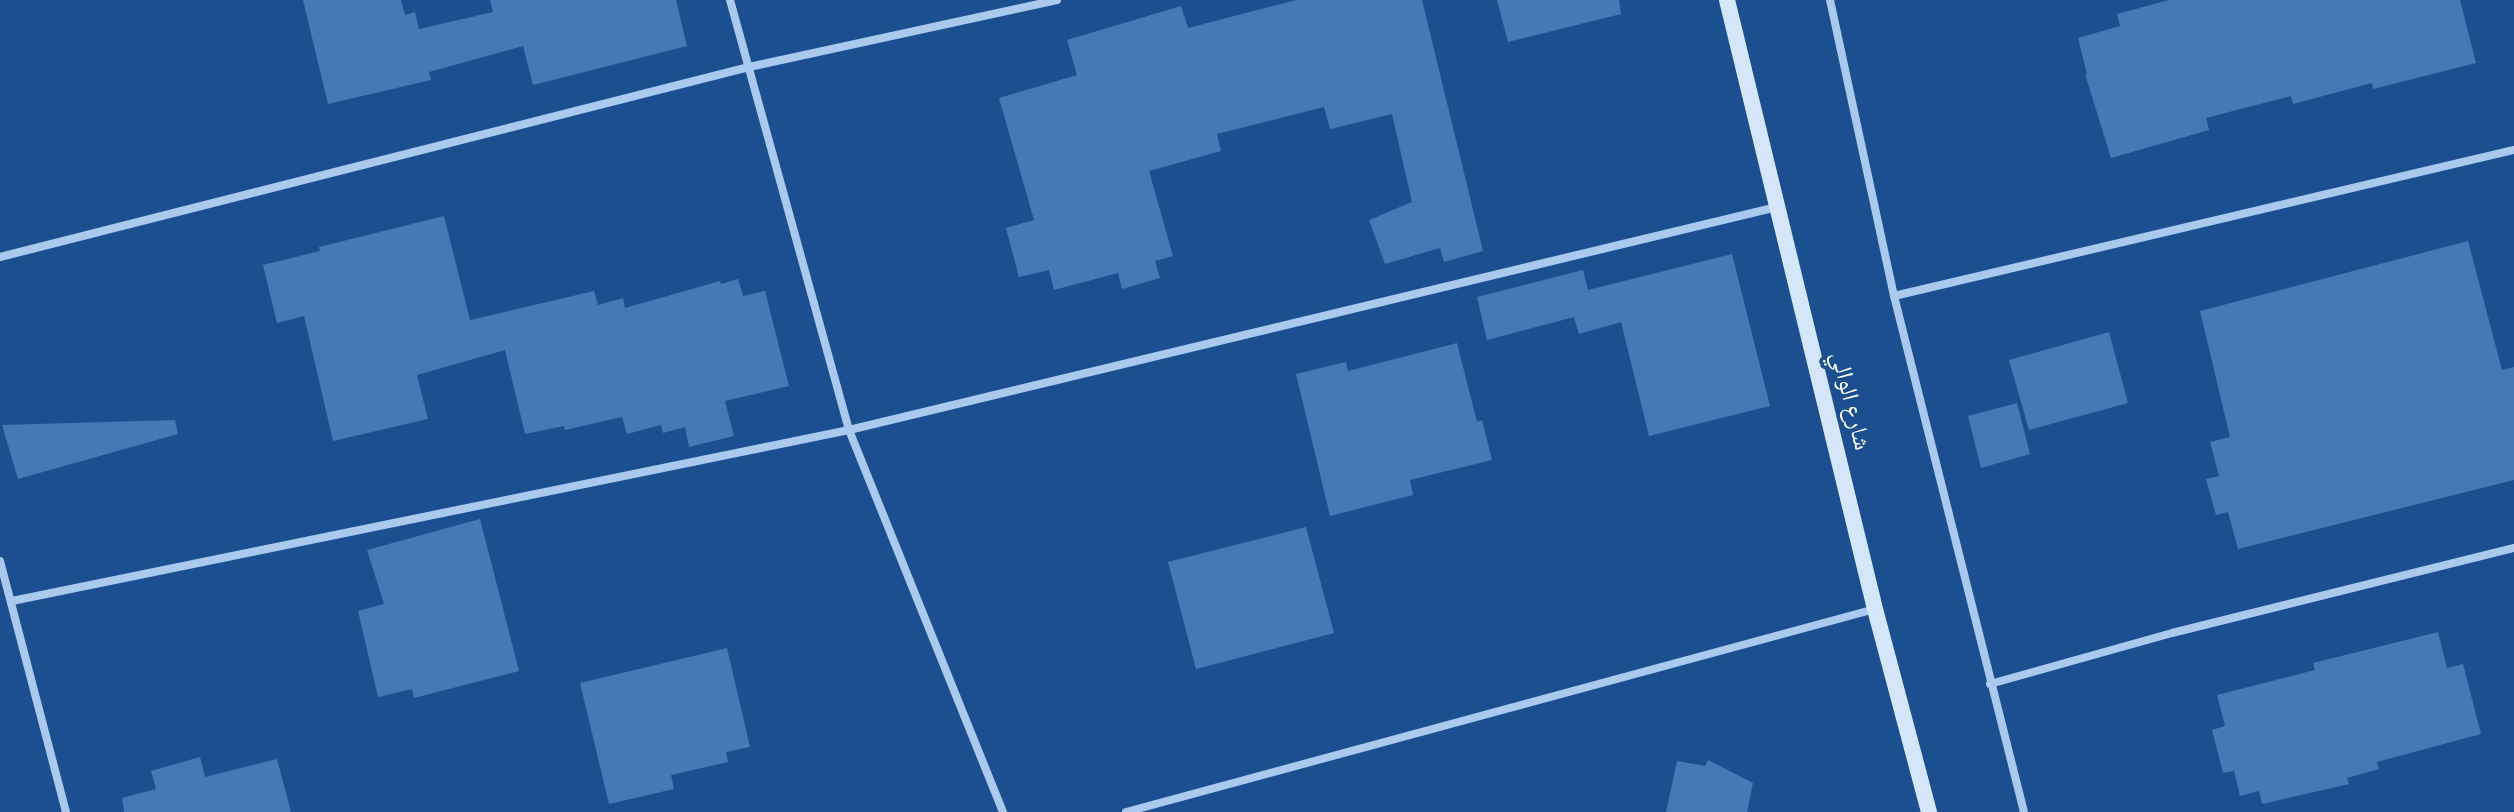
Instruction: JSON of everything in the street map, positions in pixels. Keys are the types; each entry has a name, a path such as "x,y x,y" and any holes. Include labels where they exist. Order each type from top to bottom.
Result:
{"main road":[{"name":"شارع الوالي","path":"1727,0 1875,609 1929,812"}],"street":[{"path":"730,0 849,430 1003,812"},
{"path":"0,257 749,67 1057,0"},
{"path":"1830,0 1894,296 2024,812"},
{"path":"1894,296 2514,150"},
{"path":"12,601 849,430 1777,207"},
{"path":"1990,684 2172,633 2514,548"},
{"path":"0,561 66,812"},
{"path":"1126,812 1875,609"}],"building":[{"path":"303,0 401,0 405,15 415,12 419,29 493,12 490,0 676,0 687,46 533,85 523,46 429,72 431,80 328,104"},
{"path":"1296,0 1422,0 1483,251 1444,262 1440,248 1385,264 1369,220 1412,202 1392,114 1330,129 1324,107 1217,134 1221,151 1149,171 1173,256 1155,261 1160,278 1122,289 1118,273 1054,290 1049,270 1019,277 1006,228 1034,220 999,98 1077,75 1067,40 1181,6 1188,28"},
{"path":"1497,0 1619,0 1621,14 1508,42"},
{"path":"2169,0 2460,0 2476,63 2373,89 2372,83 2293,104 2291,96 2206,118 2209,130 2111,158 2085,74 2078,38 2120,26 2117,14"},
{"path":"444,216 470,320 594,291 598,305 623,298 625,308 720,281 721,284 738,279 743,296 765,291 789,386 725,401 734,436 689,447 685,427 663,433 661,425 627,434 622,417 565,430 564,426 525,434 505,350 417,375 428,419 333,441 304,316 277,323 263,265 320,251 319,247"},
{"path":"2468,241 2502,370 2514,367 2514,480 2238,549 2228,512 2216,515 2206,479 2219,476 2210,442 2230,437 2200,311"},
{"path":"1732,254 1770,406 1649,436 1621,322 1579,334 1574,317 1487,340 1477,297 1583,270 1588,290"},
{"path":"2109,332 2128,403 2029,430 2009,360"},
{"path":"1457,343 1477,422 1482,420 1492,460 1410,480 1413,495 1330,516 1296,374 1346,362 1348,371"},
{"path":"2017,403 2030,454 1981,468 1968,416"},
{"path":"175,420 178,434 18,479 2,425"},
{"path":"480,519 519,671 414,698 412,689 378,697 358,611 384,604 367,550"},
{"path":"1306,527 1334,633 1196,669 1168,562"},
{"path":"2438,632 2447,668 2463,664 2481,734 2377,762 2379,769 2347,778 2349,784 2262,804 2259,791 2240,796 2234,771 2223,773 2212,730 2225,726 2217,695 2315,670 2313,663"},
{"path":"727,648 750,747 726,752 728,762 671,775 674,789 609,804 580,683"},
{"path":"200,757 205,777 277,759 291,812 124,812 122,798 156,789 151,771"},
{"path":"1708,760 1753,783 1747,812 1666,812 1677,761 1705,766"}]}
